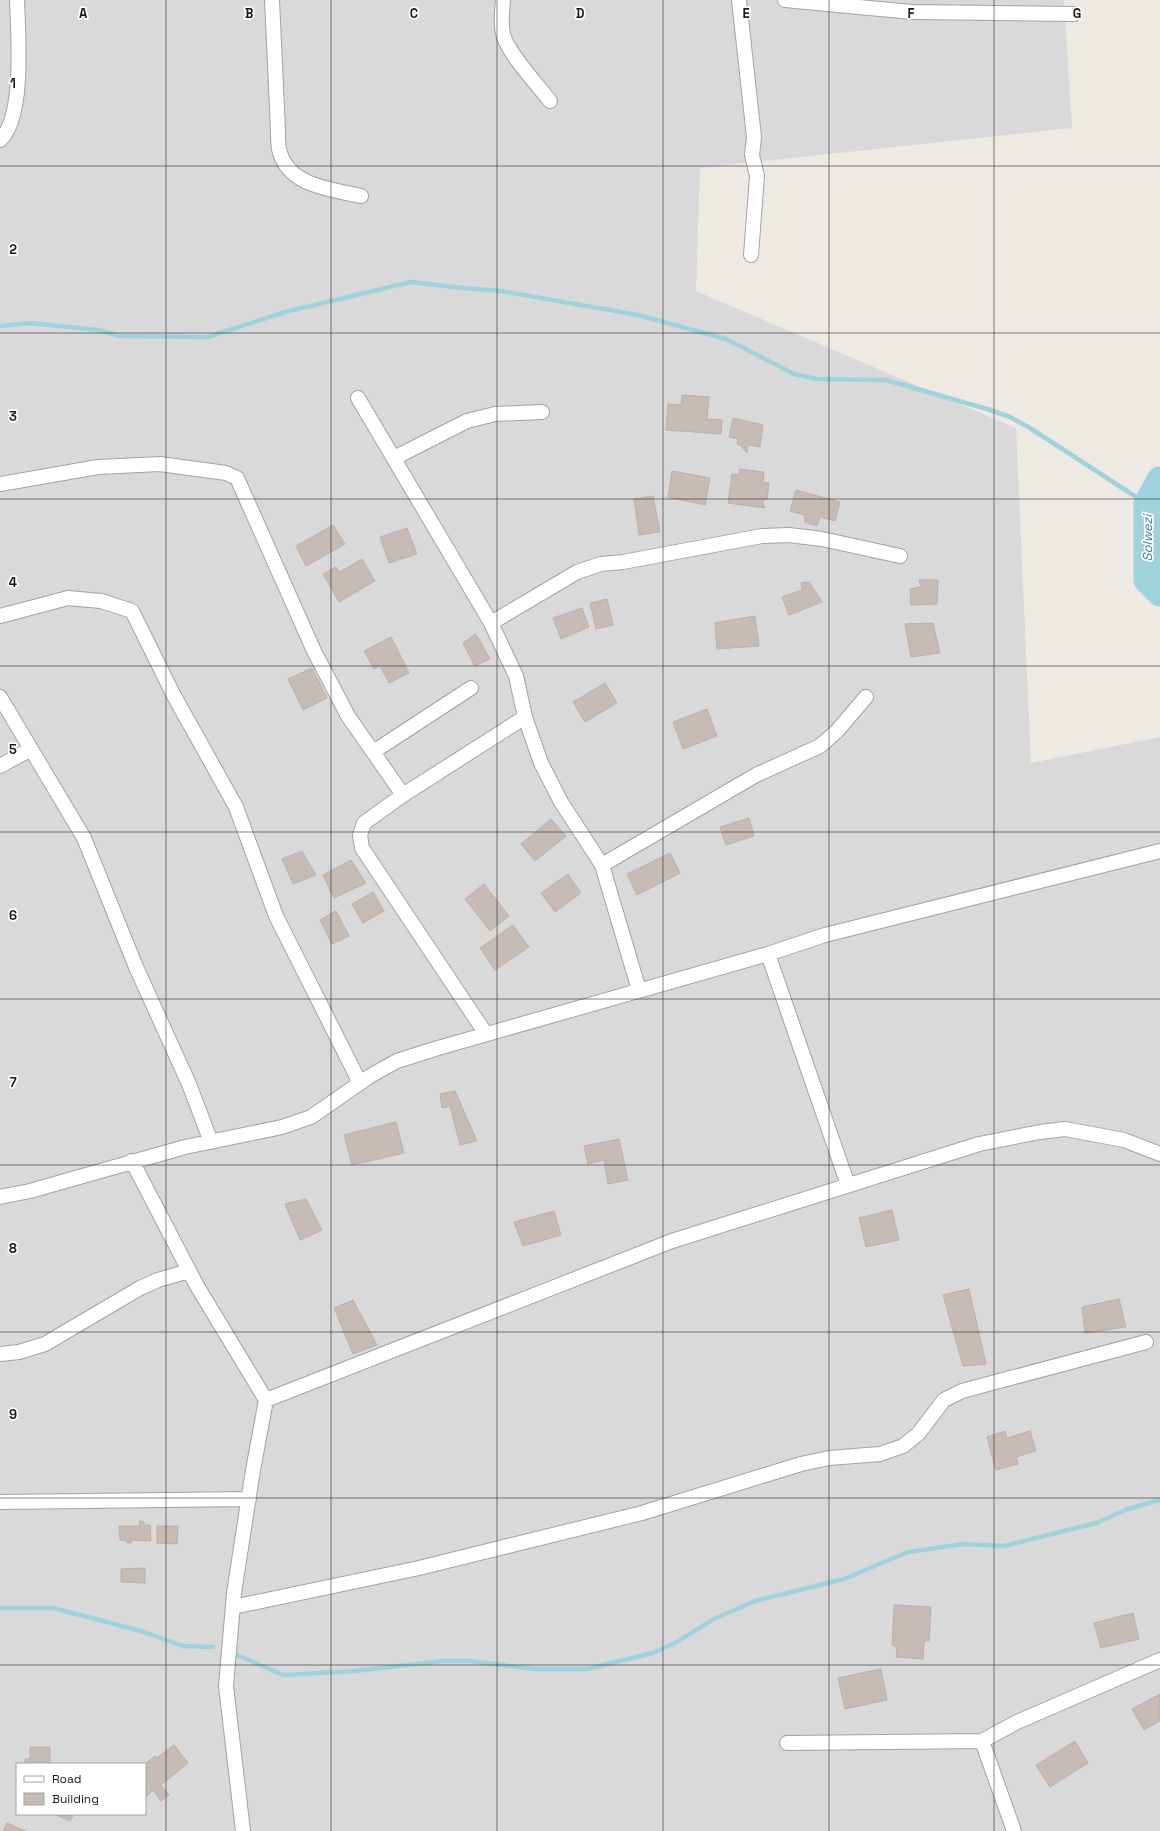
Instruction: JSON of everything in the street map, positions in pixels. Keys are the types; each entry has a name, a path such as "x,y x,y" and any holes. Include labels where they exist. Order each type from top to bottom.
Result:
{"street":[{"path":"0,140 5,136 11,125 14,111 18,77 17,0"},
{"path":"272,0 278,136 280,150 286,165 298,178 312,185 361,196"},
{"path":"503,0 502,21 505,40 521,65 550,101"},
{"path":"739,0 754,137 752,155 757,176 751,255"},
{"path":"785,0 912,12 1074,14"},
{"path":"358,398 491,623 516,676 525,717 541,762 554,789 602,865 639,990"},
{"path":"394,458 467,421 494,414 542,412"},
{"path":"0,484 98,467 147,464 160,464 226,473 237,478 314,651 348,716 403,795"},
{"path":"491,623 577,572 601,564 623,562 762,536 789,535 822,539 900,556"},
{"path":"0,616 68,598 101,601 132,611 173,694 236,807 276,916 360,1082"},
{"path":"373,752 471,688"},
{"path":"0,697 84,838 136,966 189,1084 211,1142"},
{"path":"602,865 756,775 820,746 837,731 866,697"},
{"path":"486,1034 362,848 360,835 364,823 403,795 525,717"},
{"path":"0,766 31,749"},
{"path":"0,1197 30,1191 185,1147 282,1127 311,1118 360,1082 397,1061 486,1034 768,954 825,935 1160,851"},
{"path":"768,954 848,1185"},
{"path":"266,1400 672,1241 979,1144 1040,1132 1065,1129 1124,1140 1160,1154"},
{"path":"132,1161 189,1271 266,1400 249,1499 233,1607 226,1686 243,1831"},
{"path":"0,1354 19,1352 45,1344 140,1288 158,1280 189,1271"},
{"path":"233,1607 419,1568 642,1513 801,1464 829,1458 880,1454 903,1446 918,1434 944,1400 962,1390 1146,1342"},
{"path":"0,1502 249,1499"},
{"path":"787,1743 982,1741 1017,1722 1160,1660"},
{"path":"982,1741 1014,1831"}],"shaded area":[{"path":"0,0 1064,0 1072,128 700,168 696,291 1016,428 1031,763 1160,737 1160,1831 0,1831"}],"building":[{"path":"682,395 709,397 707,419 722,420 721,434 666,430 668,404 681,405"},
{"path":"733,418 763,425 760,447 748,445 747,453 737,444 738,439 729,437"},
{"path":"740,469 764,472 763,482 769,483 767,499 762,501 765,508 728,503 732,474 739,475"},
{"path":"672,471 710,478 705,505 668,497"},
{"path":"796,490 840,502 835,521 820,517 817,526 805,522 804,515 790,511"},
{"path":"653,496 660,532 639,535 634,499"},
{"path":"333,525 345,544 306,566 296,546"},
{"path":"407,528 417,554 389,563 380,537"},
{"path":"362,559 375,581 339,602 323,574 336,567 340,572"},
{"path":"919,580 938,580 937,604 911,605 910,589 921,587"},
{"path":"809,582 822,602 789,615 782,597 802,590 801,583"},
{"path":"607,599 613,625 596,629 590,603"},
{"path":"582,608 589,627 561,639 553,618"},
{"path":"755,616 759,646 717,649 715,623"},
{"path":"933,623 940,653 911,657 905,624"},
{"path":"476,634 490,659 475,666 463,643"},
{"path":"391,637 409,673 389,683 380,666 374,669 364,651"},
{"path":"312,668 327,698 303,710 288,679"},
{"path":"605,683 617,703 585,722 573,702"},
{"path":"707,709 717,736 683,749 673,722"},
{"path":"749,818 754,836 726,845 720,827"},
{"path":"551,819 566,836 535,861 521,844"},
{"path":"302,851 316,875 293,884 282,859"},
{"path":"670,853 680,873 637,895 627,874"},
{"path":"351,860 366,883 334,898 323,875"},
{"path":"568,874 581,893 555,912 541,893"},
{"path":"484,884 509,916 490,931 465,899"},
{"path":"373,892 384,911 363,923 352,904"},
{"path":"336,911 349,936 332,944 320,920"},
{"path":"513,925 529,947 495,970 480,948"},
{"path":"455,1091 477,1141 460,1145 450,1106 442,1108 440,1094"},
{"path":"396,1122 404,1153 352,1165 344,1135"},
{"path":"619,1139 628,1180 608,1184 604,1160 588,1164 584,1146"},
{"path":"306,1199 322,1230 300,1240 285,1204"},
{"path":"892,1210 899,1240 866,1247 859,1218"},
{"path":"554,1211 561,1235 523,1246 514,1222"},
{"path":"969,1289 986,1364 963,1366 943,1295"},
{"path":"1119,1299 1126,1327 1085,1333 1082,1307"},
{"path":"353,1300 377,1345 353,1354 334,1308"},
{"path":"1005,1431 1007,1438 1030,1431 1036,1451 1016,1457 1018,1464 996,1470 987,1437"},
{"path":"139,1521 144,1522 144,1525 150,1525 151,1541 131,1540 131,1543 127,1543 127,1541 120,1540 119,1526 140,1526"},
{"path":"157,1526 178,1526 177,1544 157,1543"},
{"path":"145,1568 145,1583 121,1582 121,1569"},
{"path":"894,1605 931,1607 929,1641 924,1641 923,1659 896,1657 897,1648 892,1645"},
{"path":"1133,1613 1139,1639 1101,1648 1094,1623"},
{"path":"881,1669 887,1700 845,1709 838,1678"},
{"path":"1160,1694 1160,1721 1144,1730 1132,1709"},
{"path":"1075,1741 1088,1763 1050,1787 1036,1765"},
{"path":"174,1745 188,1763 161,1785 169,1795 161,1801 153,1790 147,1796 146,1795 146,1763 155,1756 157,1758"},
{"path":"30,1747 50,1747 50,1763 25,1763 25,1759 30,1759"},
{"path":"56,1815 73,1815 70,1821"},
{"path":"7,1823 26,1831 3,1831"}],"waterway":[{"path":"0,326 30,323 98,330 120,336 208,337 285,312 411,282 501,291 638,315 726,339 794,374 816,379 886,380 987,409 1010,417 1030,428 1147,504"},
{"name":"Solwezi","path":"1160,480 1147,504 1147,580 1160,593"},
{"path":"237,1655 283,1675 355,1671 442,1661 471,1661 534,1669 587,1669 653,1653 675,1643 714,1619 755,1601 844,1579 908,1552 964,1544 1004,1546 1096,1523 1128,1509 1160,1500"},
{"path":"0,1608 53,1608 141,1631 183,1646 213,1647"}]}
